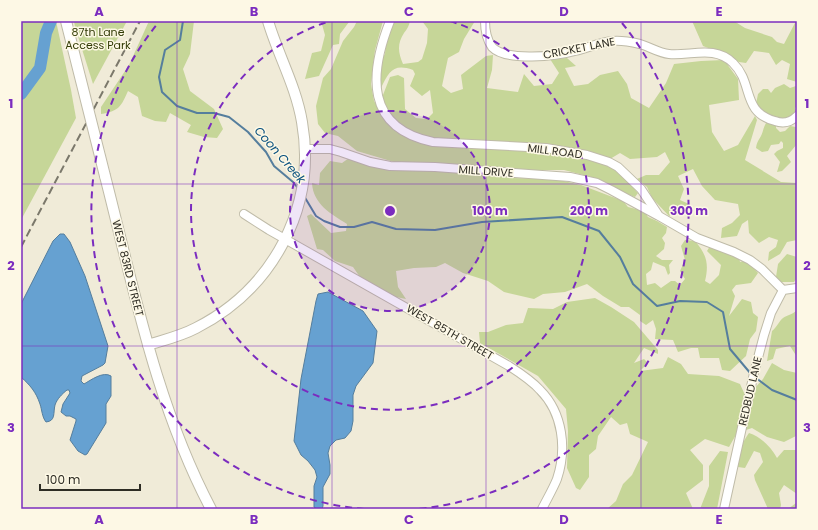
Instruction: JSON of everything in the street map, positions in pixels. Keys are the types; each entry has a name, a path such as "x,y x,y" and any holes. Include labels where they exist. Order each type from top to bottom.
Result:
{"main road":[{"name":"WEST 83RD STREET","path":"66,21 148,345 176,431 211,509"},
{"path":"148,345 188,332 226,310 257,282 276,256 296,214 302,190 305,165 303,129 299,105 268,21"}],"street":[{"name":"MILL ROAD","path":"390,21 379,54 376,83 382,108 395,126 415,137 433,142 546,148 599,158 609,162 626,174 641,189 659,216 698,238 750,260 762,269 783,290"},
{"name":"CRICKET LANE","path":"485,21 488,40 493,47 498,51 514,55 534,57 558,55 618,40 641,45 668,54 708,52 719,54 732,61 738,67 744,79 754,109 761,116 777,122 787,122 793,120 797,116"},
{"name":"MILL DRIVE","path":"305,149 330,149 370,162 390,166 435,167 570,177 597,183 659,216"},
{"name":"WEST 85TH STREET","path":"244,214 528,378 540,390 553,407 562,438 561,464 557,479 542,509"},
{"path":"783,290 797,288"},
{"name":"REDBUD LANE","path":"724,509 753,376 768,320 783,290"}],"green space":[{"path":"21,21 56,21 76,118 21,220"},
{"name":"87th Lane Access Park","path":"74,21 127,21 93,84 75,27"},
{"path":"149,21 194,21 190,54 183,69 190,91 214,109 223,129 217,138 204,137 187,132 191,125 170,113 166,122 155,121 142,116 138,97 128,91 119,107 107,113 101,114 101,107 129,65"},
{"path":"321,21 349,22 340,34 339,44 333,45 319,76 305,79 312,53 321,51 325,35"},
{"path":"357,21 383,21 375,50 371,84 374,101 387,122 405,136 572,155 604,162 624,177 638,193 635,197 622,192 599,179 564,170 520,170 482,166 394,162 357,151 338,136 325,133 318,124 316,106 323,78 331,69 343,41"},
{"path":"394,21 410,21 399,44 399,52 403,64 418,62 422,59 427,43 428,29 422,21 475,21 464,39 459,52 448,58 442,86 451,93 463,89 461,75 486,56 493,55 492,70 487,88 518,92 524,74 534,86 552,84 559,73 550,59 567,58 576,66 565,68 574,86 588,84 600,75 618,71 627,84 631,98 649,108 666,83 674,64 724,60 738,79 739,100 709,105 712,132 724,151 738,145 755,116 757,120 745,160 781,182 797,183 797,240 787,242 780,254 768,261 769,252 776,247 778,240 769,237 759,243 749,233 748,220 742,224 737,236 721,238 722,228 732,223 740,215 738,204 715,200 702,186 693,169 678,176 684,189 680,200 689,204 688,210 677,212 669,216 652,198 647,187 637,179 646,175 659,175 670,162 665,152 657,157 630,159 620,153 610,159 437,140 418,136 396,123 381,100 390,77 398,75 404,78 405,109 416,118 427,119 433,113 430,90 422,96 410,86 415,74 413,70 396,68 392,70 381,88 381,60 385,54 386,41"},
{"path":"692,21 734,21 745,28 772,37 777,42 784,44 797,21 797,82 787,79 790,64 782,60 776,65 769,53 754,51 746,63 739,62 724,54 703,46"},
{"path":"784,84 790,88 796,86 797,88 796,111 793,117 784,120 768,118 756,104 758,94 763,89 768,89 771,93 775,88"},
{"path":"766,123 776,125 776,128 780,132 785,131 790,126 796,127 797,144 787,156 791,162 782,171 777,172 780,162 774,154 783,148 783,143 781,141 779,144 771,145 768,151 762,152 756,148"},
{"path":"349,158 403,168 512,178 555,179 581,185 623,201 628,207 644,211 648,217 667,227 666,233 662,238 665,243 664,249 656,256 662,260 673,260 669,265 670,273 668,275 665,267 653,262 651,270 646,274 647,285 655,283 661,288 671,281 675,281 680,285 685,279 680,271 685,260 681,246 685,240 695,241 702,251 707,265 705,281 710,284 719,275 721,265 707,251 710,246 739,257 740,262 747,260 758,273 751,283 736,285 732,290 735,296 729,316 742,299 751,302 753,313 758,317 756,331 750,339 746,356 730,371 722,370 719,358 700,358 698,348 691,348 678,352 673,340 655,339 656,329 653,320 646,325 640,321 640,315 629,307 621,307 587,284 565,292 543,294 534,299 504,292 488,281 463,273 445,263 436,267 396,271 398,287 406,299 396,297 360,277 353,267 335,261 323,250 317,249 307,216 311,214 331,233 346,231 347,224 319,203 313,190 312,183 319,185 320,173 330,161 342,163"},
{"path":"787,254 797,257 797,278 794,282 781,282 776,277 778,264"},
{"path":"595,298 634,322 658,350 658,354 644,348 634,363 644,359 648,363 640,371 663,368 668,357 681,364 688,374 719,376 740,384 745,395 737,433 729,447 705,439 690,450 703,465 703,480 686,493 693,509 607,509 616,501 623,484 632,475 648,442 630,434 627,423 620,425 611,417 598,436 596,449 589,455 589,477 580,490 576,488 567,468 568,431 566,409 538,376 480,343 479,332 488,332 506,325 523,323 528,308 553,309 567,302"},
{"path":"797,310 797,357 790,346 776,349 773,359 767,361 772,331 783,318"},
{"path":"772,363 784,370 797,373 797,445 796,436 784,442 767,437 752,428 746,430 744,426 752,391 763,379"},
{"path":"749,433 758,437 765,443 777,458 784,450 797,450 797,494 784,485 779,493 781,505 780,509 768,509 755,480 754,475 763,462 760,453 754,451 745,468 738,467 740,449"},
{"path":"720,451 728,452 717,509 700,509 709,486 709,466"},
{"path":"797,494 797,509 788,509 796,503"}],"water":[{"path":"60,234 64,234 70,242 85,276 108,346 105,363 82,376 81,381 84,384 101,375 111,376 111,396 106,404 106,423 85,455 78,451 70,440 76,419 66,416 61,412 63,404 70,393 69,390 67,390 58,399 55,405 53,418 46,422 35,392 21,377 21,304 53,241"},
{"path":"328,292 363,311 377,331 373,363 356,386 353,395 353,421 351,431 345,438 336,440 330,446 328,453 330,474 323,487 322,509 317,509 314,507 314,486 317,477 315,470 301,455 294,441 301,379 316,301 318,294"}],"waterway":[{"path":"21,94 40,68 46,33 51,21"},
{"name":"Coon Creek","path":"183,21 180,40 165,50 159,77 162,92 177,106 197,113 214,113 229,117 248,132 266,152 274,166 297,187"},
{"name":"Coon Creek","path":"304,196 316,216 324,221 340,227 354,227 372,222 396,229 435,230 482,222 562,217 599,231 620,257 633,284 657,306 680,301 707,302 723,312 730,349 751,374"},
{"name":"Coon Creek","path":"756,378 772,390 797,400"}],"railway":[{"path":"21,247 140,21"}]}
